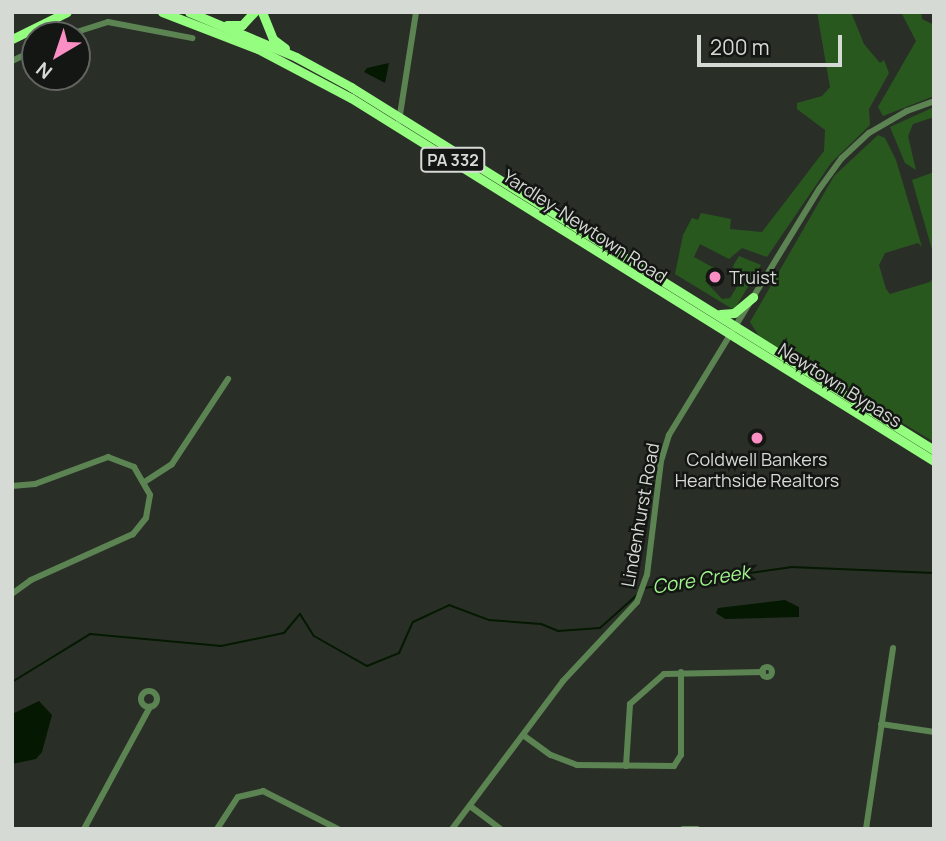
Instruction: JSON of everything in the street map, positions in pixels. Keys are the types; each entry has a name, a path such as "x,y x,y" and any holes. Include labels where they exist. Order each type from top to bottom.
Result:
{"highway":[{"path":"12,39 67,12"},
{"name":"Yardley-Newtown Road","path":"162,12 258,49 399,121 714,313 733,331"},
{"name":"Yardley-Newtown Road","path":"189,12 332,76 733,331"},
{"path":"221,25 242,25 254,12"},
{"path":"262,12 273,39 332,76"},
{"path":"714,313 734,313 753,297"},
{"name":"Newtown Bypass","path":"733,331 934,450"},
{"name":"Newtown Bypass","path":"733,331 934,461"}],"street":[{"path":"399,121 416,12"},
{"path":"91,27 108,22 192,38"},
{"name":"Lindenhurst Road","path":"452,829 575,666 624,620 640,596 644,586 664,450 753,297 842,158 882,124 934,101"},
{"path":"146,481 173,464 228,379"},
{"path":"12,486 35,484 102,457 128,462 146,481 149,510 136,531 31,580 12,594"},
{"path":"866,829 893,648"},
{"path":"523,735 562,761 589,767 674,766 680,761 681,672"},
{"path":"626,766 630,704 664,674 763,672"},
{"path":"84,829 150,707"},
{"path":"881,724 934,732"},
{"path":"217,829 238,797 263,791 338,829"},
{"path":"470,806 501,829"},
{"path":"683,829 697,829"}],"green space":[{"path":"817,12 851,12 864,44 880,63 884,60 889,73 869,109 870,125 831,163 767,257 742,248 729,259 700,244 694,257 714,268 705,281 722,299 730,298 738,285 733,266 739,256 761,265 734,310 675,274 683,235 692,218 698,220 701,213 731,219 730,229 762,232 824,151 825,130 797,109 797,103 822,96 830,87"},
{"path":"901,12 921,12 922,19 934,25 934,96 883,116 878,107 916,41"},
{"path":"934,107 934,117 913,124 908,136 916,170 905,163 890,127"},
{"path":"878,135 885,138 896,160 922,247 918,243 885,253 879,265 886,289 890,294 930,282 934,277 934,442 759,336 750,322 834,176"},
{"path":"934,172 934,253 933,253 912,180"}],"shaded area":[{"path":"389,63 385,83 364,72 367,68"},
{"path":"785,600 799,607 799,617 725,619 716,613 718,608"},
{"path":"39,701 52,715 42,752 36,759 12,764 12,714"}],"waterway":[{"name":"Core Creek","path":"644,588 791,567 934,573"},
{"name":"Core Creek","path":"12,682 90,634 221,646 284,633 300,614 314,636 367,666 399,653 413,622 449,605 489,620 541,624 558,631 600,628 638,594"}],"place":[{"name":"Truist","path":"715,277"},
{"name":"Coldwell Bankers Hearthside Realtors","path":"757,438"}]}
